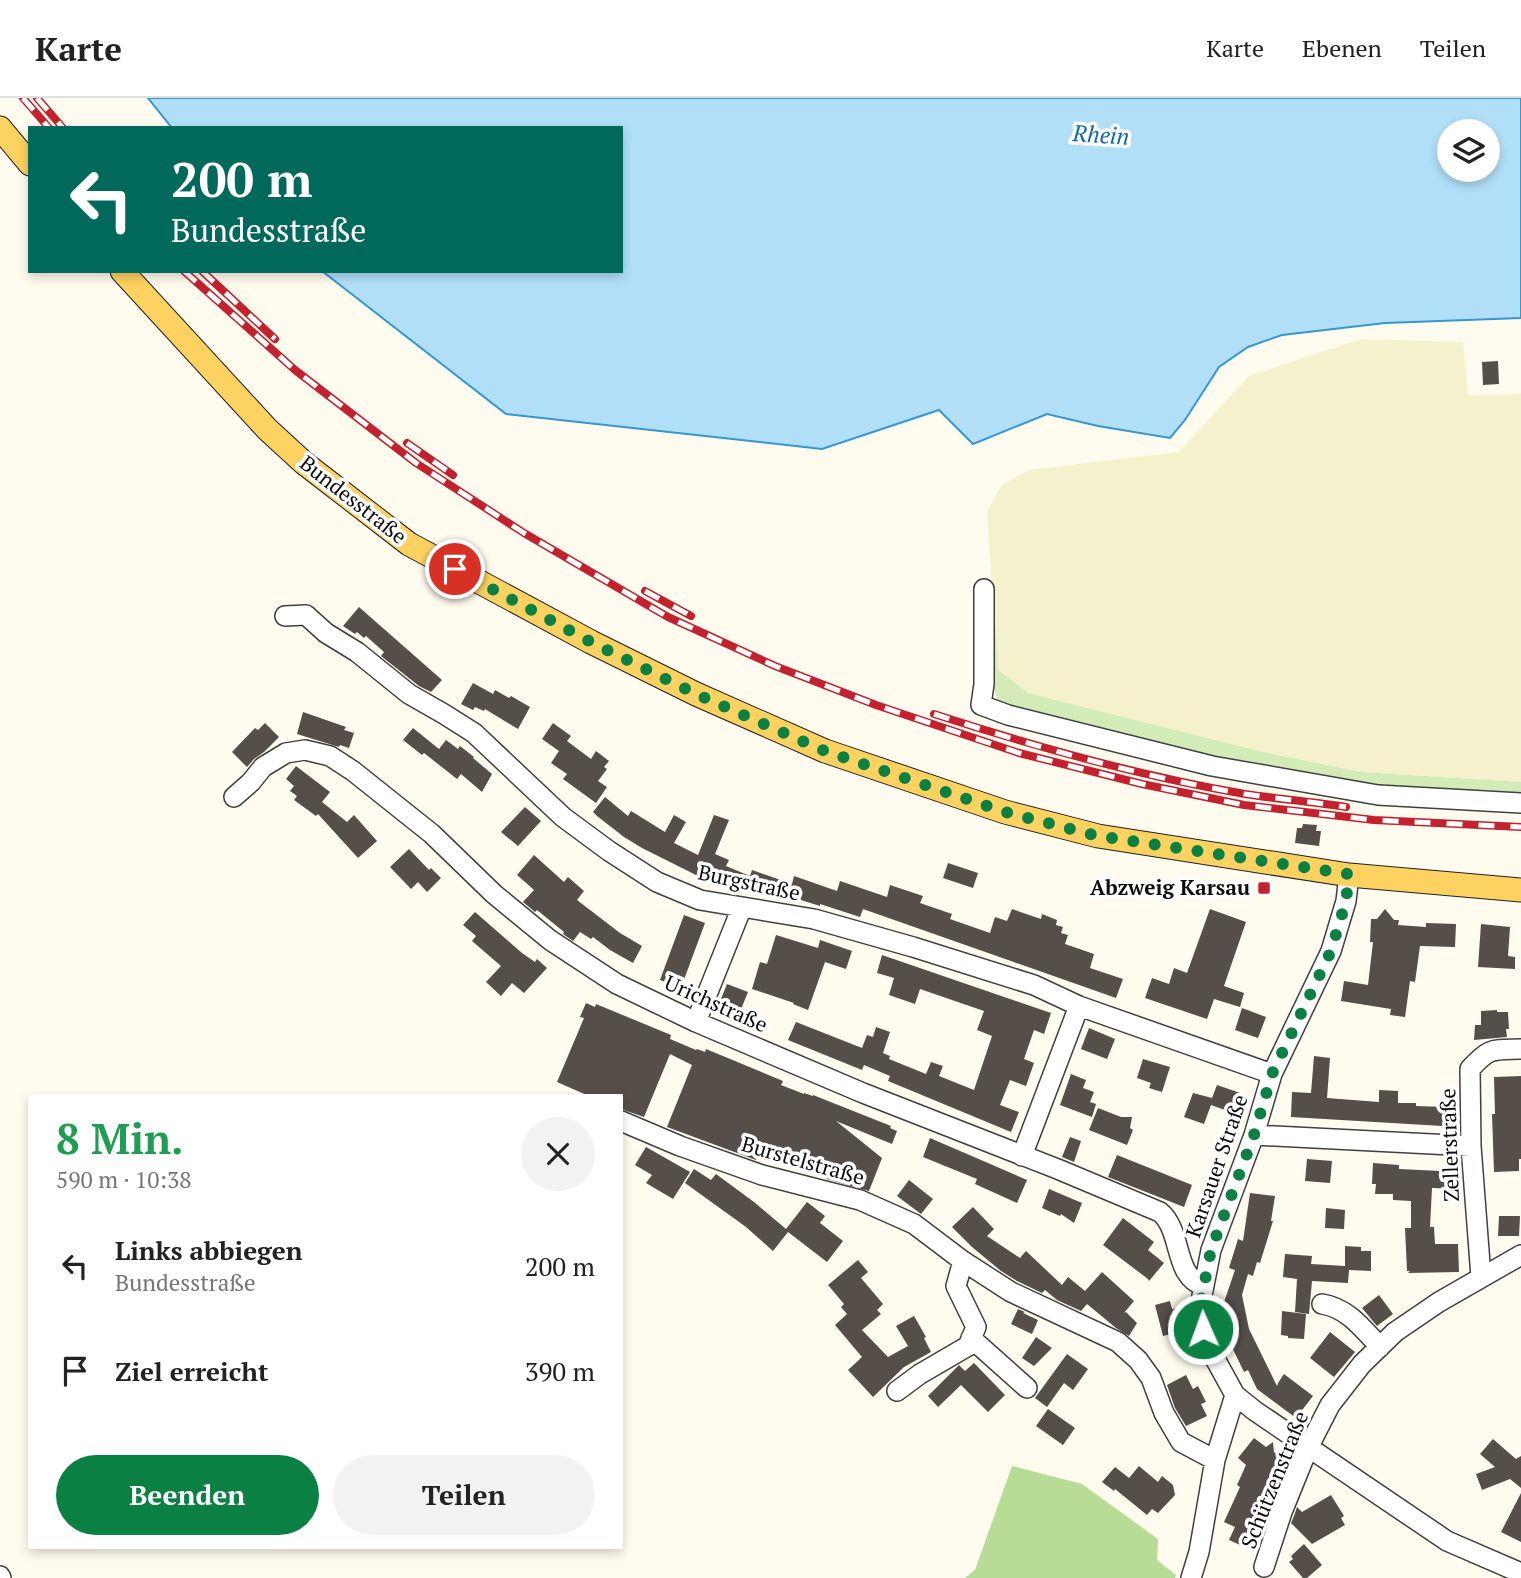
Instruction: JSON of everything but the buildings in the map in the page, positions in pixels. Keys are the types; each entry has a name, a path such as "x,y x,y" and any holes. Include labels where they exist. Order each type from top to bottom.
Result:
{"main road":[{"path":"0,128 28,162"},
{"name":"Bundesstraße","path":"124,273 267,429 304,463 410,544 649,671 825,751 1005,812 1098,836 1349,874 1521,890"}],"street":[{"path":"984,589 984,684 981,705 1008,715 1212,766 1378,795 1521,803"},
{"name":"Burgstraße","path":"285,615 306,615 326,633 357,652 409,694 474,733 564,817 657,882 700,900 814,919 1034,985 1079,1006 1272,1074"},
{"name":"Urichstraße","path":"234,797 251,782 262,767 286,753 305,750 330,756 432,834 494,894 550,940 617,984 696,1022 863,1093 1160,1212 1172,1230 1186,1271 1196,1284 1204,1286"},
{"name":"Karsauer Straße","path":"1349,874 1346,901 1331,951 1272,1074 1254,1135 1211,1250 1199,1311 1208,1346 1235,1395 1308,1448 1447,1541 1521,1573"},
{"path":"696,1022 742,906"},
{"path":"1022,1156 1079,1006"},
{"name":"Zellerstraße","path":"1481,1277 1471,1146 1470,1069 1484,1054 1495,1050 1521,1049"},
{"name":"Burstelstraße","path":"623,1122 680,1146 762,1175 860,1200 914,1224 963,1261 1011,1292 1118,1342 1139,1360 1151,1378 1164,1413 1181,1442 1215,1460"},
{"path":"1254,1135 1471,1146"},
{"name":"Schützenstraße","path":"1264,1567 1282,1512 1308,1448 1330,1405 1362,1364 1395,1332 1439,1302 1521,1255"},
{"path":"897,1391 968,1346 976,1327 956,1286 963,1261"},
{"path":"1322,1304 1336,1306 1351,1317 1380,1347"},
{"path":"971,1338 1027,1388"},
{"path":"1191,1578 1199,1552 1215,1460 1235,1395"}],"shaded area":[{"path":"1361,339 1463,342 1468,395 1521,394 1521,782 1361,772 1263,752 1028,693 998,671 987,512 1002,485 1029,470 1179,452 1249,376"}],"green space":[{"path":"994,603 998,670 1028,693 1263,752 1361,772 1521,782 1521,796 1492,796 1311,780 1029,714 998,701 992,684"},
{"path":"1012,1466 1082,1484 1158,1539 1157,1560 1176,1575 1175,1578 965,1578 975,1570"}],"water":[{"name":"Rhein","path":"148,98 1521,98 1521,318 1385,323 1282,335 1248,347 1219,367 1185,420 1170,438 1047,414 973,444 939,410 822,449 506,414 325,273 623,273 623,126 170,126"}],"railway":[{"path":"23,98 47,126"},
{"path":"37,98 61,126"},
{"path":"186,273 295,370 416,463 524,533 668,617 775,666 876,705 1019,753 1142,784 1244,805 1374,820 1521,827"},
{"path":"204,273 275,339"},
{"path":"407,443 453,475"},
{"path":"645,591 691,616"},
{"path":"934,714 1049,749 1166,779 1245,794 1346,807"}],"place":[{"name":"Abzweig Karsau","path":"1264,888"}],"route":[{"path":"455,569 591,642 696,694 825,751 1005,812 1098,836 1349,874 1346,901 1331,951 1272,1074 1254,1135 1211,1250 1199,1311 1203,1329"}]}
